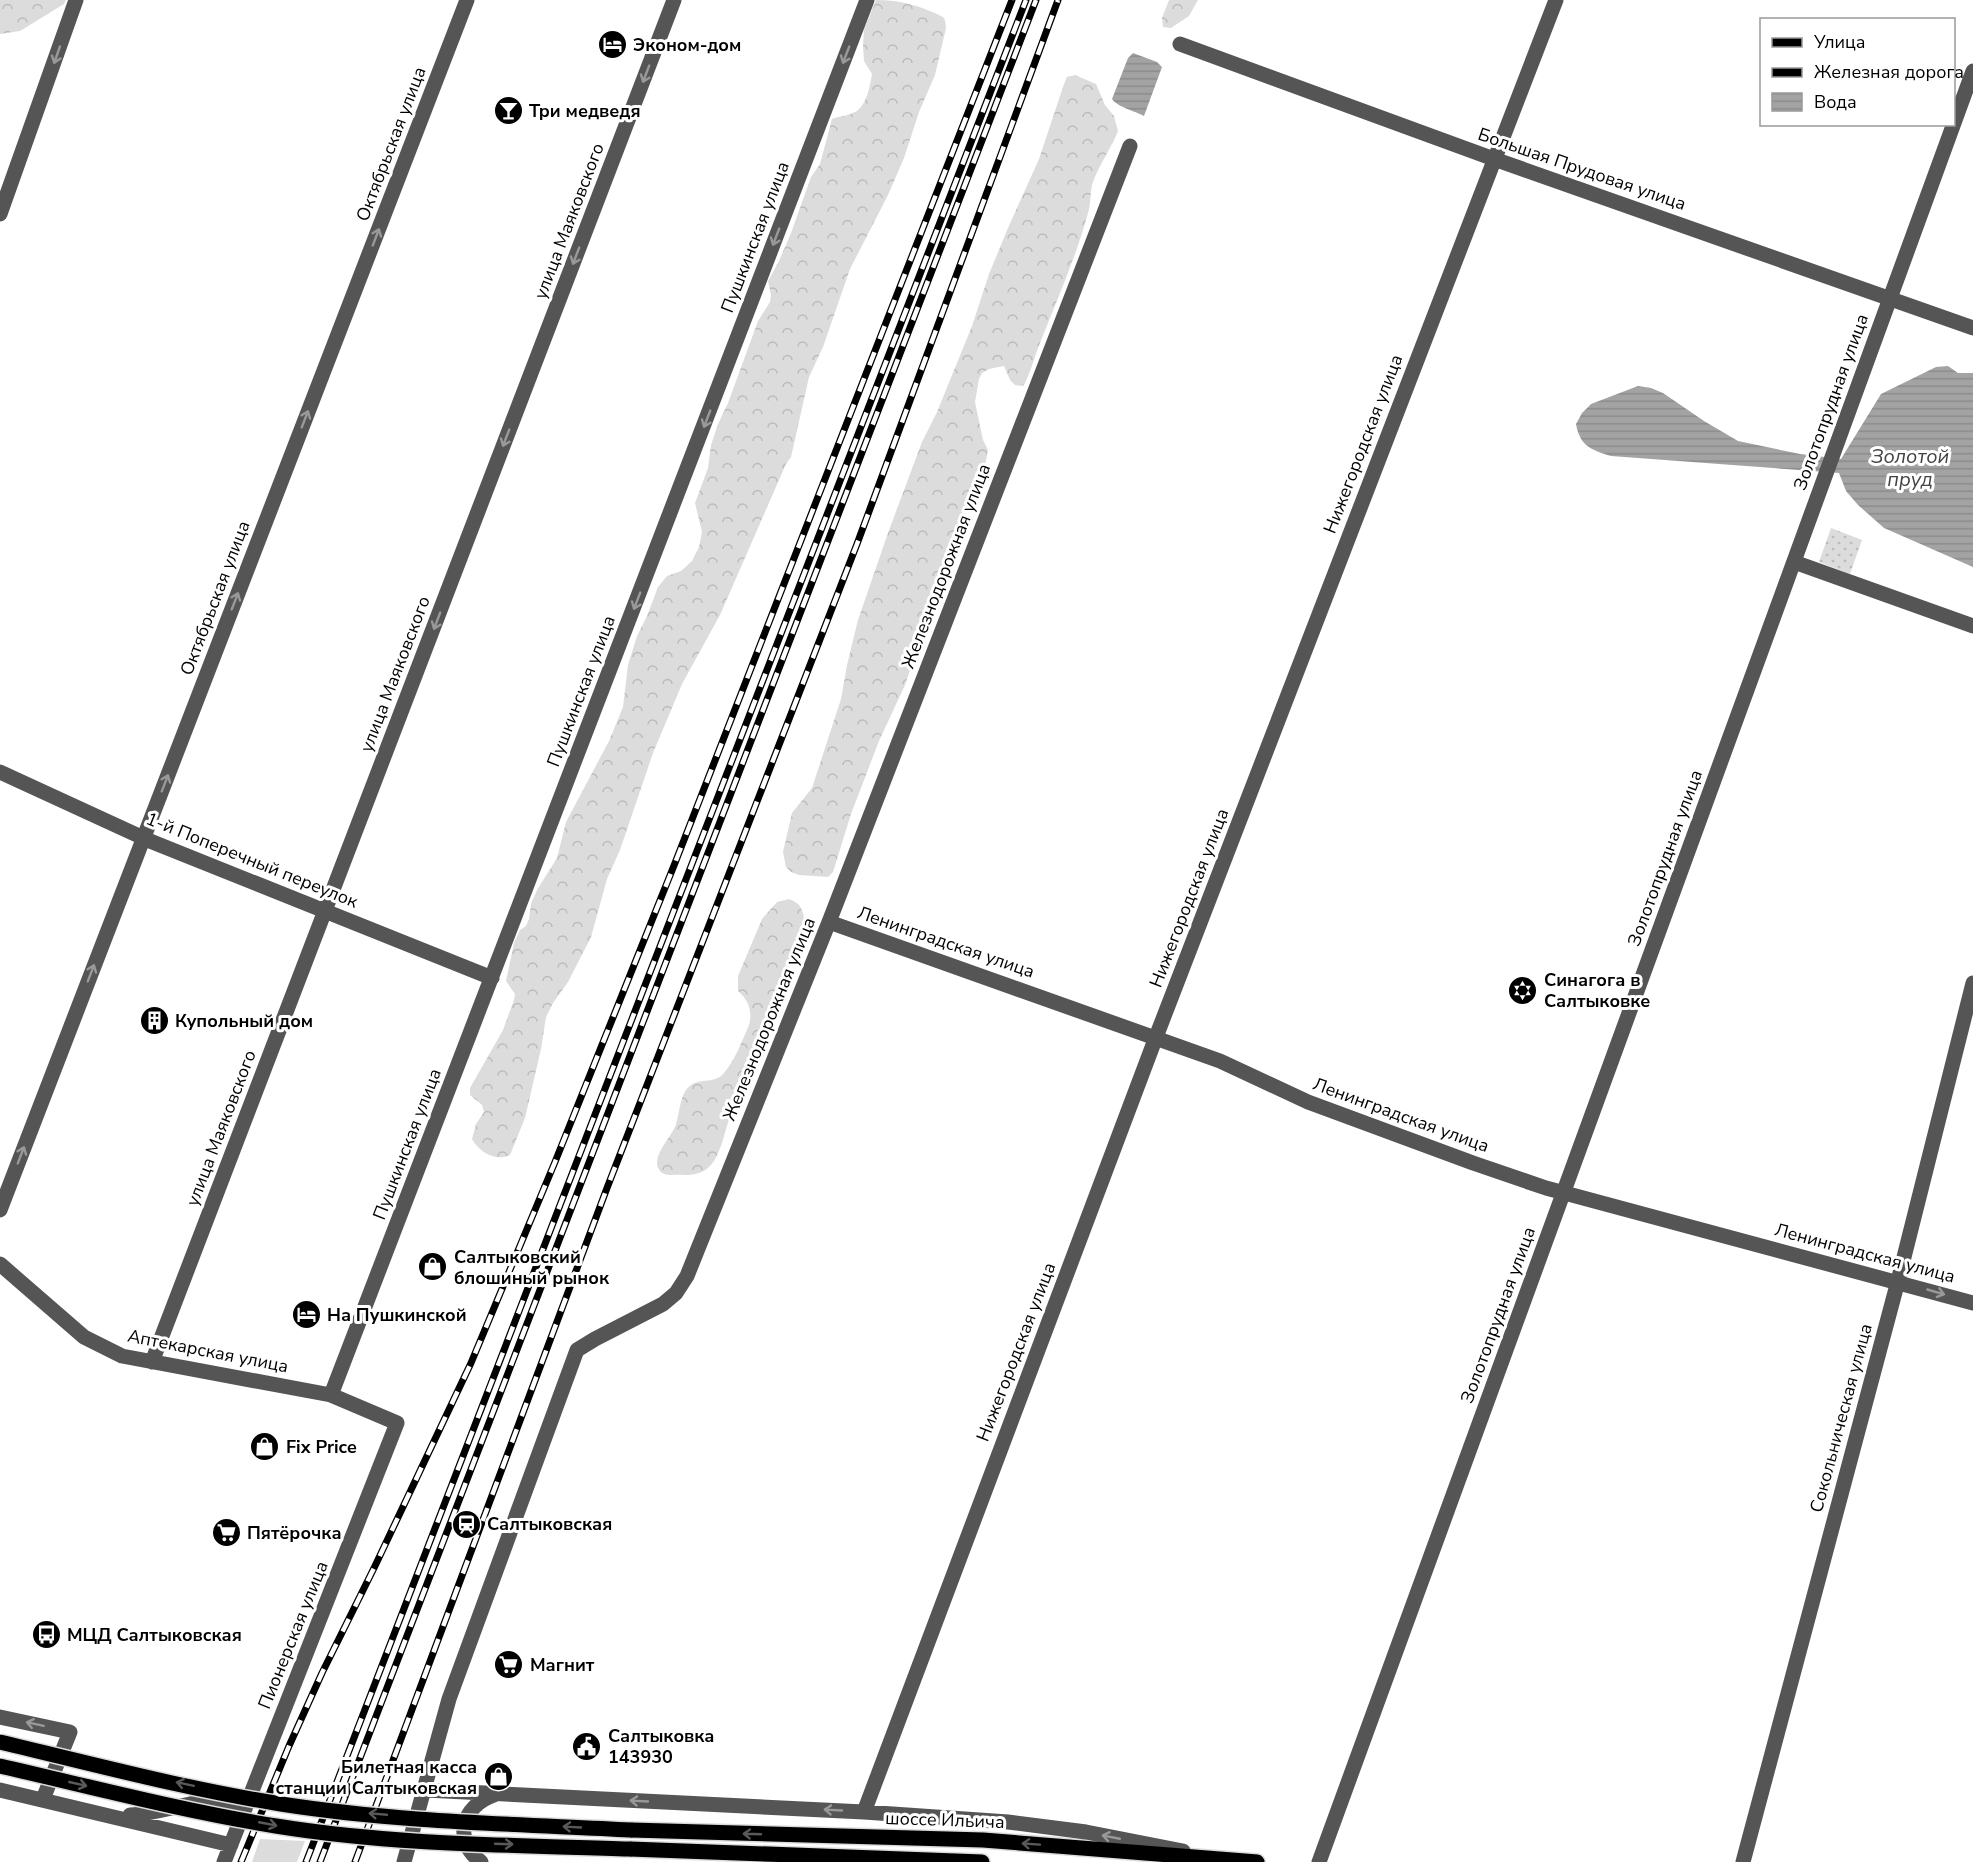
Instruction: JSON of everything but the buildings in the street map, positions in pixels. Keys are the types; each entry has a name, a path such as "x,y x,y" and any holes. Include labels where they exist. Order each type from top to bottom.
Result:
{"main road":[{"name":"шоссе Ильича","path":"0,1743 280,1804 433,1819 631,1830 983,1840 1257,1862"},
{"path":"0,1766 180,1807 276,1826 321,1832 431,1841 982,1862"}],"street":[{"path":"0,214 76,0"},
{"name":"Октябрьская улица","path":"0,1210 467,0"},
{"name":"улица Маяковского","path":"152,1362 674,0"},
{"name":"Пушкинская улица","path":"331,1395 867,0"},
{"name":"Нижегородская улица","path":"864,1812 1156,1037 1556,0"},
{"name":"Большая Прудовая улица","path":"1180,44 1494,159 1973,328"},
{"name":"Золотопрудная улица","path":"1955,120 1973,71"},
{"name":"Золотопрудная улица","path":"1319,1862 1953,126"},
{"name":"Железнодорожная улица","path":"404,1862 449,1700 577,1350 663,1304 676,1293 687,1276 829,922 1130,146"},
{"path":"1794,562 1973,626"},
{"name":"1-й Поперечный переулок","path":"0,772 144,838 492,978"},
{"name":"Ленинградская улица","path":"829,922 1156,1037 1220,1061 1308,1102 1473,1163 1564,1192 1973,1303"},
{"name":"Сокольническая улица","path":"1743,1862 1898,1281 1973,983"},
{"name":"Аптекарская улица","path":"0,1264 84,1336 122,1356 331,1395"},
{"name":"Пионерская улица","path":"224,1862 397,1422 331,1395"},
{"path":"0,1717 70,1732 43,1799"},
{"path":"0,1790 231,1845"},
{"path":"425,1790 1008,1821 1064,1829 1230,1860"},
{"path":"481,1862 470,1852 465,1841 463,1832 465,1823 476,1805 484,1798 497,1794"},
{"path":"112,1816 151,1814 191,1804 224,1803 245,1809"}],"green space":[{"path":"0,0 66,0 64,4 20,31 0,34"},
{"path":"876,0 911,4 943,17 946,28 935,75 888,195 850,269 823,347 809,377 791,457 720,615 682,684 653,753 620,850 607,879 591,937 568,982 546,1017 525,1118 510,1155 499,1157 488,1154 483,1152 472,1139 476,1124 484,1112 482,1105 470,1095 470,1088 503,1030 514,1000 515,994 506,981 514,943 520,930 526,926 537,890 557,858 566,822 609,741 623,707 628,665 637,636 658,587 667,576 681,571 692,561 699,547 702,532 695,503 708,468 711,445 718,424 758,321 770,302 768,281 791,233 811,177 820,164 832,119 855,112 867,95 872,74 864,61 864,30"},
{"path":"1169,0 1198,0 1189,16 1171,28 1163,27 1162,18"},
{"path":"1075,75 1096,84 1105,105 1114,116 1118,131 1091,188 1089,210 1078,246 1023,386 1015,385 1010,380 1004,366 989,369 982,373 979,379 975,402 983,440 988,450 985,465 964,516 953,551 926,612 922,635 905,685 879,741 851,814 833,872 828,877 799,875 786,867 783,852 792,813 812,788 841,699 858,620 888,533 922,442 937,412 972,326 989,274 1039,159 1064,84 1067,77"},
{"path":"1831,528 1862,540 1850,574 1819,562"},
{"path":"789,899 799,905 802,911 804,923 802,934 795,954 771,1002 755,1055 717,1155 708,1168 700,1172 683,1175 663,1173 658,1168 658,1158 675,1127 684,1093 695,1083 716,1079 724,1073 741,1043 749,1025 750,1011 747,1002 738,991 738,976 762,919 777,902"},
{"path":"260,1839 305,1841 297,1862 252,1862"}],"water":[{"path":"1133,53 1157,62 1162,67 1144,116 1122,107 1112,99 1128,58"},
{"name":"Золотой пруд","path":"1948,366 1958,373 1973,373 1973,567 1884,528 1846,491 1839,473 1611,456 1588,446 1580,437 1576,424 1591,404 1638,386 1663,393 1738,441 1800,454 1841,459 1881,394 1936,367"}],"railway":[{"path":"241,1862 322,1673 471,1363 555,1162 675,863 1012,0"},
{"path":"306,1862 1026,0"},
{"path":"320,1862 1036,0"},
{"path":"355,1862 607,1188 857,544 1058,0"}],"place":[{"name":"Эконом-дом","path":"612,45"},
{"name":"Три медведя","path":"508,111"},
{"name":"Синагога в Салтыковке","path":"1523,990"},
{"name":"Купольный дом","path":"154,1021"},
{"name":"Салтыковский блошиный рынок","path":"433,1267"},
{"name":"На Пушкинской","path":"306,1315"},
{"name":"Fix Price","path":"265,1447"},
{"name":"Салтыковская","path":"466,1524"},
{"name":"Пятёрочка","path":"226,1533"},
{"name":"МЦД Салтыковская","path":"46,1635"},
{"name":"Магнит","path":"509,1665"},
{"name":"Салтыковка 143930","path":"587,1746"},
{"name":"Билетная касса станции Салтыковская","path":"498,1777"}]}
